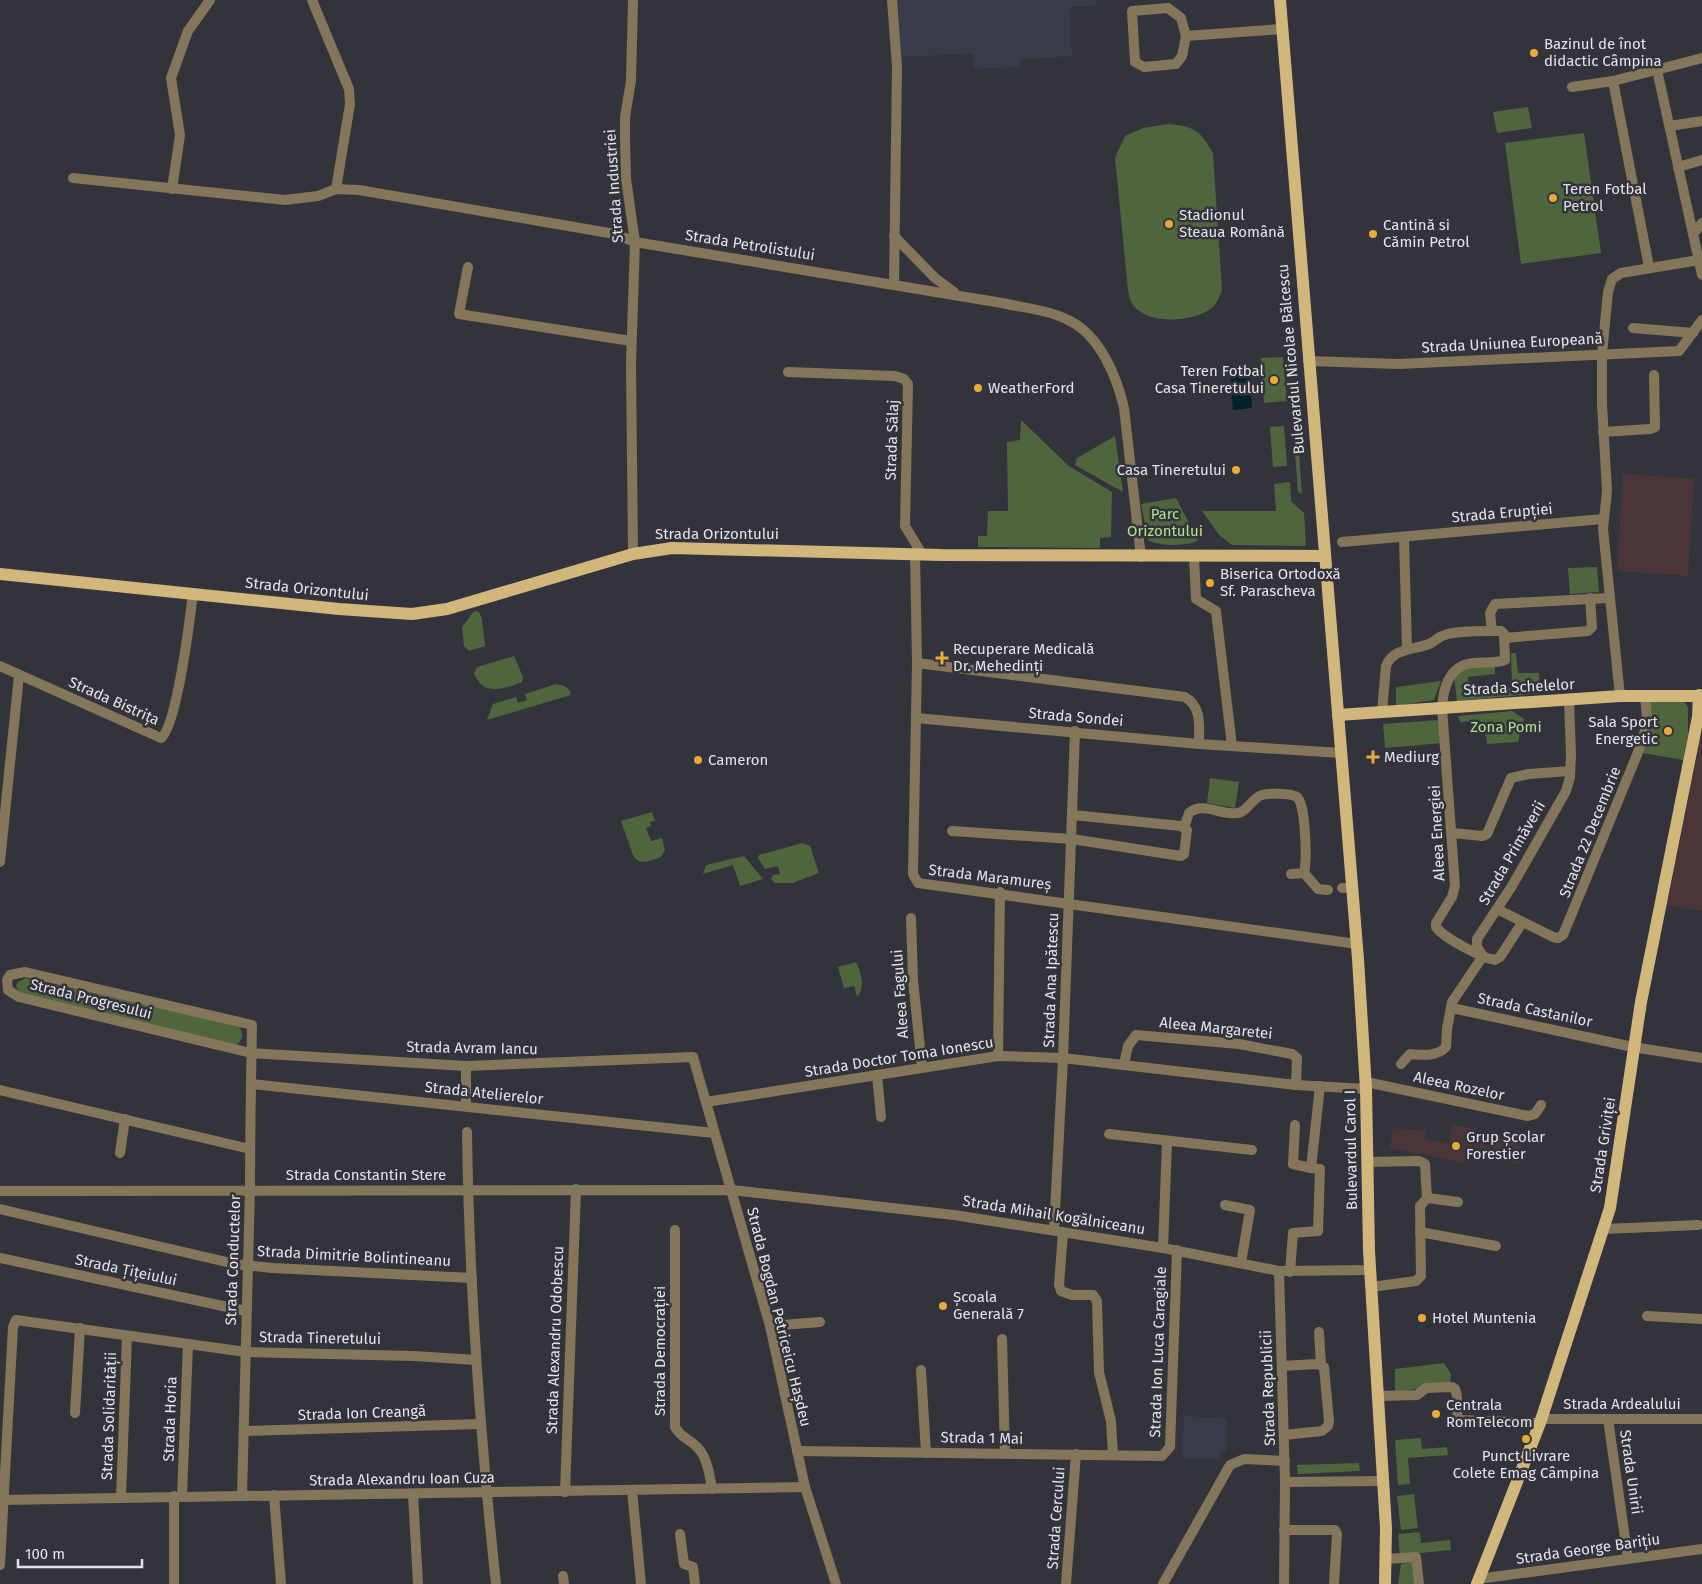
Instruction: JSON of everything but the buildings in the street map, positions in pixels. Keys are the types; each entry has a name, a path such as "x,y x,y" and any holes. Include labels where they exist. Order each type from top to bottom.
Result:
{"main road":[{"name":"Bulevardul Nicolae Bălcescu","path":"1280,0 1338,716"},
{"name":"Strada Orizontului","path":"0,574 412,614 447,609 632,554 672,548 1141,557 1324,556"},
{"name":"Strada Schelelor","path":"1338,716 1442,707 1620,696 1701,695"},
{"name":"Strada Griviței","path":"1477,1582 1541,1421 1604,1229 1616,1180 1633,1047 1701,695"},
{"name":"Bulevardul Carol I","path":"1338,716 1347,888 1357,944 1366,1086 1366,1162 1370,1270 1384,1481 1387,1559 1385,1584"}],"street":[{"path":"172,189 180,135 171,78 188,31 210,0"},
{"path":"312,0 349,89 350,104 336,189"},
{"name":"Strada Industriei","path":"632,554 634,242 626,179 625,117 631,81 633,0"},
{"path":"892,0 897,67 894,284"},
{"path":"1168,8 1181,18 1186,36 1182,56 1176,64 1144,66 1136,62 1132,11 1168,8"},
{"path":"1186,36 1282,29"},
{"path":"1572,88 1613,81 1702,58"},
{"path":"1657,70 1702,274"},
{"path":"1613,81 1649,267"},
{"path":"1670,126 1702,120"},
{"path":"1678,167 1702,160"},
{"name":"Strada Petrolistului","path":"73,178 286,200 318,196 336,189 359,190 615,234 634,242 894,284 1062,317 1084,331 1102,354 1117,382 1124,408 1141,557"},
{"path":"1693,234 1702,223"},
{"path":"894,236 935,278 959,296"},
{"path":"1620,696 1609,598 1603,519 1607,491 1602,354 1608,292 1612,279 1621,273 1699,260"},
{"path":"468,267 460,314 632,341"},
{"name":"Strada Uniunea Europeană","path":"1308,361 1400,364 1679,351 1702,320"},
{"path":"1633,328 1693,333"},
{"name":"Strada Sălaj","path":"788,372 895,376 904,379 908,384 905,526 918,554"},
{"path":"1604,432 1650,429 1655,427 1654,375"},
{"name":"Strada Erupției","path":"1342,542 1603,519"},
{"path":"1404,537 1407,649"},
{"name":"Strada Maramureș","path":"918,554 914,878 921,884 1000,892 1357,944"},
{"path":"1194,556 1196,600 1216,611 1232,746"},
{"name":"Strada Bistrița","path":"0,666 161,738 165,735 171,716 186,646 193,594"},
{"path":"1382,712 1386,666 1388,659 1395,653 1430,643 1443,635 1501,631 1504,638 1588,631 1592,627 1590,598"},
{"path":"1492,631 1491,610 1495,604 1609,598"},
{"name":"Aleea Energiei","path":"1483,956 1444,934 1436,927 1436,923 1452,897 1455,886 1453,833 1442,707 1445,687 1453,674 1462,666 1505,660 1504,638"},
{"path":"917,663 1184,697 1195,705 1199,714 1199,744"},
{"path":"0,862 4,768 20,675"},
{"name":"Strada 22 Decembrie","path":"1497,909 1553,937 1561,937 1565,932 1643,740 1647,719 1645,695"},
{"name":"Strada Primăverii","path":"1483,956 1476,942 1566,791 1570,771 1569,700"},
{"name":"Strada Sondei","path":"916,718 1075,731 1199,744 1341,753"},
{"name":"Strada Ana Ipătescu","path":"1075,731 1058,1231 1060,1285 1061,1291 1072,1295 1093,1295 1097,1302 1100,1372 1111,1420 1113,1455"},
{"path":"1453,833 1482,836 1487,834 1508,783 1515,776 1570,771"},
{"path":"952,831 1072,839 1181,856 1184,854 1188,835 1184,828 1189,813 1198,809 1237,813 1243,811 1256,798 1264,794 1294,796 1299,800 1304,828 1306,845 1304,873 1318,889 1328,890"},
{"path":"1073,815 1184,828"},
{"path":"1291,874 1304,873"},
{"path":"998,1056 1000,892"},
{"name":"Aleea Fagului","path":"910,918 913,980 922,1067"},
{"path":"1401,1064 1410,1054 1429,1055 1444,1050 1447,1043 1447,1029 1453,1000 1483,956 1498,960 1522,923"},
{"name":"Strada Progresului","path":"251,1053 19,997 8,990 3,980 10,975 25,972 252,1025"},
{"name":"Strada Castanilor","path":"1452,1008 1633,1047 1702,1058"},
{"name":"Strada Conductelor","path":"242,1495 252,1025"},
{"name":"Aleea Margaretei","path":"1124,1064 1128,1046 1136,1035 1239,1044 1292,1054 1297,1058 1296,1085"},
{"name":"Strada Avram Iancu","path":"251,1053 466,1066 693,1057"},
{"name":"Strada Doctor Toma Ionescu","path":"706,1102 998,1056 1063,1058 1296,1085 1366,1086"},
{"name":"Strada Bogdan Petriceicu Hașdeu","path":"693,1057 770,1326 805,1487 836,1584"},
{"path":"466,1066 466,1106"},
{"path":"878,1075 880,1117"},
{"name":"Strada Atelierelor","path":"251,1084 714,1133"},
{"path":"1295,1125 1293,1164 1311,1168 1320,1086"},
{"name":"Aleea Rozelor","path":"1366,1086 1528,1116 1535,1114 1540,1105"},
{"path":"0,1090 250,1149"},
{"path":"120,1153 125,1119"},
{"path":"467,1132 468,1191 480,1424 496,1584"},
{"path":"1109,1134 1167,1142 1171,1140 1252,1150"},
{"path":"1163,1248 1167,1142"},
{"path":"1366,1162 1419,1161 1426,1164 1427,1198 1420,1206 1422,1274 1420,1279 1371,1287"},
{"name":"Strada Republicii","path":"1163,1584 1230,1466 1244,1459 1285,1461 1282,1366 1285,1271 1293,1233 1318,1230 1320,1169 1311,1168"},
{"name":"Strada Constantin Stere","path":"4,1191 250,1189 468,1191 576,1189 732,1190"},
{"name":"Strada Alexandru Odobescu","path":"565,1492 576,1189"},
{"name":"Strada Mihail Kogălniceanu","path":"732,1190 926,1211 1177,1250 1285,1271 1370,1270"},
{"path":"2,1210 4,1191"},
{"path":"1427,1198 1458,1202"},
{"path":"1225,1206 1250,1210 1241,1263"},
{"name":"Strada Dimitrie Bolintineanu","path":"2,1210 248,1265 472,1278"},
{"path":"1604,1229 1698,1225"},
{"name":"Strada Democrației","path":"675,1230 675,1427 682,1438 694,1444 701,1452 712,1489"},
{"path":"1420,1232 1496,1246"},
{"name":"Strada Ion Luca Caragiale","path":"1166,1454 1170,1447 1177,1250"},
{"name":"Strada Țițeiului","path":"0,1258 246,1311"},
{"path":"1647,1316 1702,1319"},
{"name":"Strada Tineretului","path":"2,1500 13,1327 16,1320 246,1352 414,1356 476,1360"},
{"path":"770,1326 820,1322"},
{"path":"75,1413 80,1328"},
{"path":"1284,1435 1322,1432 1328,1426 1325,1371 1321,1365 1320,1332"},
{"name":"Strada Solidarității","path":"121,1498 128,1336"},
{"path":"1002,1339 1006,1454"},
{"name":"Strada Horia","path":"174,1584 188,1344"},
{"path":"1282,1366 1321,1365"},
{"path":"921,1370 926,1453"},
{"name":"Strada Ardealului","path":"1379,1396 1417,1395 1426,1388 1452,1387 1458,1396 1457,1415 1460,1420 1702,1419"},
{"name":"Strada Unirii","path":"1608,1419 1628,1559"},
{"name":"Strada Ion Creangă","path":"244,1432 480,1424"},
{"name":"Strada 1 Mai","path":"797,1451 1076,1454 1157,1457 1166,1454"},
{"name":"Strada Cercului","path":"1066,1584 1076,1454"},
{"path":"1284,1584 1285,1461"},
{"path":"1285,1482 1384,1481"},
{"name":"Strada Alexandru Ioan Cuza","path":"2,1500 805,1487"},
{"path":"632,1490 641,1584"},
{"path":"413,1494 418,1584"},
{"path":"274,1495 281,1584"},
{"path":"0,1565 2,1500"},
{"path":"1284,1530 1325,1528 1335,1530 1337,1534 1334,1584"},
{"path":"680,1534 684,1564 693,1567 695,1584"},
{"name":"Strada George Barițiu","path":"1477,1582 1702,1549"},
{"path":"1387,1559 1416,1557 1419,1584"}],"shaded area":[{"path":"892,0 1096,0 1097,6 1070,7 1072,56 1020,59 1020,67 974,69 973,54 896,57"},
{"path":"1249,371 1252,408 1233,410 1230,372"},
{"path":"1623,474 1694,479 1688,576 1617,571"},
{"path":"1700,738 1702,738 1702,911 1667,905"},
{"name":"Grup Școlar Forestier","path":"1452,1125 1475,1129 1475,1133 1523,1141 1519,1164 1467,1156 1465,1163 1390,1148 1393,1128 1426,1131 1425,1139 1449,1143"},
{"path":"1184,1416 1227,1418 1226,1451 1220,1451 1220,1459 1182,1458"}],"green space":[{"path":"1528,107 1532,128 1497,133 1493,112"},
{"name":"Stadionul Steaua Română","path":"1168,124 1184,126 1196,131 1205,139 1213,153 1222,290 1213,307 1205,312 1195,316 1172,320 1160,319 1140,312 1130,300 1115,158 1125,136 1143,128"},
{"name":"Teren Fotbal Petrol","path":"1584,133 1601,253 1521,264 1505,143"},
{"name":"Teren Fotbal Casa Tineretului","path":"1283,357 1287,401 1264,403 1261,358"},
{"path":"1021,420 1069,466 1112,492 1111,537 1100,538 1100,548 978,547 978,536 987,536 988,511 1008,511 1007,442 1020,440"},
{"path":"1297,425 1302,494 1298,492 1293,427"},
{"path":"1284,426 1287,466 1273,467 1270,427"},
{"path":"1115,436 1123,492 1075,465 1077,458"},
{"path":"1290,482 1291,501 1304,513 1306,546 1232,545 1219,535 1202,511 1276,511 1274,484"},
{"name":"Parc Orizontului","path":"1176,498 1198,540 1188,544 1173,545 1158,544 1148,540 1141,504"},
{"path":"1597,567 1599,592 1570,594 1568,568"},
{"path":"474,611 479,612 482,619 485,646 469,651 464,646 462,627"},
{"path":"1511,653 1516,653 1518,673 1539,673 1541,693 1457,701 1454,677 1460,669 1495,665 1495,674 1468,677 1469,692 1512,688"},
{"path":"514,656 523,677 522,682 501,689 488,688 482,685 474,673 477,667"},
{"path":"1441,681 1434,700 1396,706 1396,687"},
{"path":"556,684 568,688 571,695 487,720 493,704 516,697 518,703 527,700 525,694"},
{"name":"Sala Sport Energetic","path":"1650,700 1684,702 1688,707 1688,734 1683,760 1643,753"},
{"name":"Zona Pomi","path":"1512,711 1524,719 1518,742 1487,744 1484,723 1478,721 1460,722 1458,716"},
{"name":"Zona Pomi","path":"1439,720 1442,743 1385,748 1383,724"},
{"path":"1210,778 1239,782 1235,808 1207,803"},
{"path":"652,812 655,821 650,822 651,826 646,828 651,841 662,838 665,850 661,857 642,862 633,855 621,821"},
{"path":"802,843 810,846 819,873 793,883 775,883 771,879 773,875 780,874 778,866 765,869 758,858 759,855"},
{"path":"744,856 763,879 740,886 733,865 703,874 706,865"},
{"path":"856,962 862,984 857,997 854,986 844,988 838,967"},
{"path":"25,978 231,1024 239,1027 242,1032 242,1039 237,1045 20,993 16,986 18,982"},
{"path":"1444,1363 1451,1374 1450,1384 1395,1392 1395,1369"},
{"path":"1421,1438 1422,1449 1447,1447 1448,1455 1408,1458 1410,1484 1398,1485 1395,1440"},
{"path":"1359,1463 1360,1471 1298,1474 1297,1465"},
{"path":"1414,1494 1418,1528 1401,1530 1397,1496"},
{"path":"1420,1532 1421,1543 1450,1540 1451,1550 1400,1555 1398,1534"},
{"path":"1412,1562 1414,1584 1398,1584 1401,1564"}],"place":[{"name":"Bazinul de înot didactic Câmpina","path":"1534,53"},
{"name":"Teren Fotbal Petrol","path":"1553,198"},
{"name":"Stadionul Steaua Română","path":"1169,224"},
{"name":"Cantină si Cămin Petrol","path":"1373,234"},
{"name":"Teren Fotbal Casa Tineretului","path":"1274,380"},
{"name":"WeatherFord","path":"978,388"},
{"name":"Casa Tineretului","path":"1236,470"},
{"name":"Biserica Ortodoxă Sf. Parascheva","path":"1210,583"},
{"name":"Recuperare Medicală Dr. Mehedinți","path":"942,658"},
{"name":"Sala Sport Energetic","path":"1668,731"},
{"name":"Mediurg","path":"1373,757"},
{"name":"Cameron","path":"698,760"},
{"name":"Grup Școlar Forestier","path":"1456,1146"},
{"name":"Școala Generală 7","path":"943,1306"},
{"name":"Hotel Muntenia","path":"1422,1318"},
{"name":"Centrala RomTelecom","path":"1436,1414"},
{"name":"Punct Livrare Colete Emag Câmpina","path":"1526,1439"}]}
